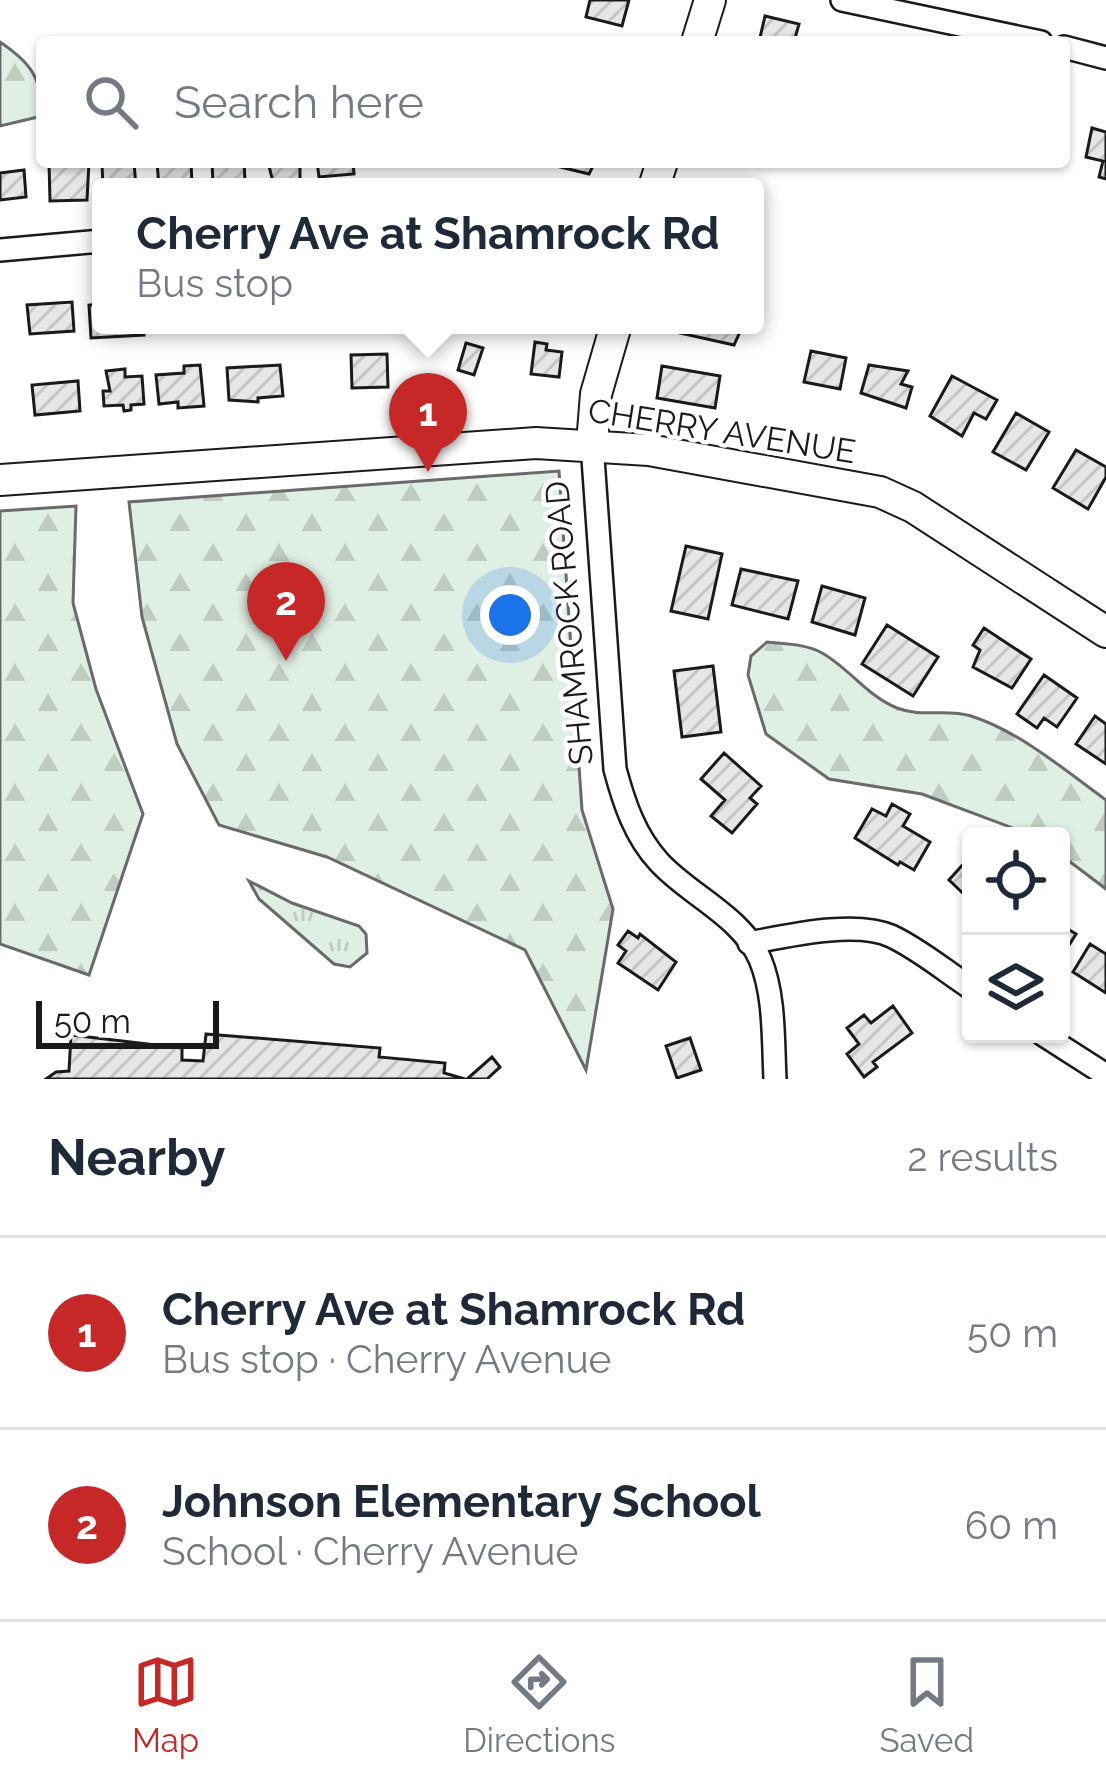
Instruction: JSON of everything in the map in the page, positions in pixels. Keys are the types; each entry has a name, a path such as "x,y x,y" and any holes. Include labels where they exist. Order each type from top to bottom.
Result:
{"street":[{"path":"700,36 710,0"},
{"path":"842,0 1013,36"},
{"path":"1070,49 1106,58"},
{"path":"0,250 92,242"},
{"name":"SHAMROCK ROAD","path":"613,334 596,394 592,444 615,770 639,834 659,862 732,923 760,959 769,992 776,1079"},
{"name":"CHERRY AVENUE","path":"0,480 536,443 592,444 743,464 880,492 913,507 1106,632"},
{"path":"749,943 812,933 873,931 891,937 962,982"},
{"path":"1056,1043 1106,1076"}],"green space":[{"path":"0,42 33,73 36,117 0,126"},
{"path":"559,471 582,810 613,909 586,1070 525,950 327,857 219,825 177,744 142,617 129,502"},
{"path":"76,506 73,603 96,689 143,814 89,975 0,944 0,511"},
{"path":"767,642 802,646 822,653 897,708 962,714 1024,742 1106,800 1106,889 1070,862 1070,827 1010,827 922,794 829,779 766,734 748,675 751,656"},
{"path":"249,881 292,903 359,926 366,934 367,953 350,967 334,964 259,899"}],"building":[{"path":"590,0 629,0 622,26 586,17"},
{"path":"765,16 799,24 796,36 760,36"},
{"path":"1092,128 1106,132 1106,179 1099,177 1103,161 1086,157"},
{"path":"49,168 89,168 87,200 50,201"},
{"path":"102,168 134,168 135,178 103,178"},
{"path":"157,168 191,168 192,178 158,178"},
{"path":"212,168 244,168 245,178 213,178"},
{"path":"270,168 300,168 300,178 272,178"},
{"path":"318,168 354,168 354,174 319,177"},
{"path":"24,170 26,197 0,200 0,173"},
{"path":"72,302 74,331 30,334 27,305"},
{"path":"89,305 92,334 144,335 91,338"},
{"path":"684,334 739,334 734,345"},
{"path":"535,342 547,344 546,350 562,352 559,377 531,374"},
{"path":"466,343 483,348 474,375 458,370"},
{"path":"811,351 846,358 840,389 804,382"},
{"path":"387,354 388,387 352,388 351,355"},
{"path":"200,365 204,406 159,404 156,375 184,373 184,366"},
{"path":"280,365 283,396 258,398 258,402 229,400 227,368"},
{"path":"869,365 908,371 901,384 912,387 906,408 861,393"},
{"path":"662,366 720,376 715,408 657,398"},
{"path":"125,369 125,377 142,376 144,404 124,411 123,405 104,406 103,391 110,391 106,371"},
{"path":"952,376 997,400 986,419 974,413 962,436 930,416"},
{"path":"78,381 80,411 35,415 32,385"},
{"path":"1016,413 1049,432 1026,470 993,452"},
{"path":"1076,450 1106,467 1106,477 1088,509 1053,488"},
{"path":"686,546 722,554 708,619 671,611"},
{"path":"741,569 798,581 788,619 732,605"},
{"path":"822,586 865,598 855,635 812,622"},
{"path":"887,625 938,657 913,696 862,664"},
{"path":"984,628 1031,659 1012,688 973,667 980,650 973,645"},
{"path":"713,666 721,732 682,737 674,671"},
{"path":"1044,675 1077,698 1057,727 1044,718 1037,728 1017,714"},
{"path":"1095,716 1106,724 1106,764 1076,744"},
{"path":"724,753 761,786 750,798 757,804 732,833 711,816 725,800 701,779"},
{"path":"892,804 910,814 903,826 930,842 914,870 855,838 872,809 886,816"},
{"path":"962,865 962,892 949,880"},
{"path":"628,931 638,938 640,934 676,962 658,990 618,963 626,951 618,945"},
{"path":"1090,944 1106,954 1106,993 1073,972"},
{"path":"893,1006 912,1033 873,1062 877,1067 864,1077 847,1054 859,1044 847,1028 864,1015 871,1023"},
{"path":"206,1034 380,1048 379,1057 445,1063 444,1073 465,1079 46,1079 69,1071 71,1035 182,1048 182,1060 203,1061"},
{"path":"690,1038 701,1070 677,1078 666,1046"},
{"path":"492,1057 500,1067 487,1079 467,1079"}],"place":[{"name":"Cherry Ave at Shamrock Rd","path":"428,472"},
{"name":"Johnson Elementary School","path":"286,661"}]}
